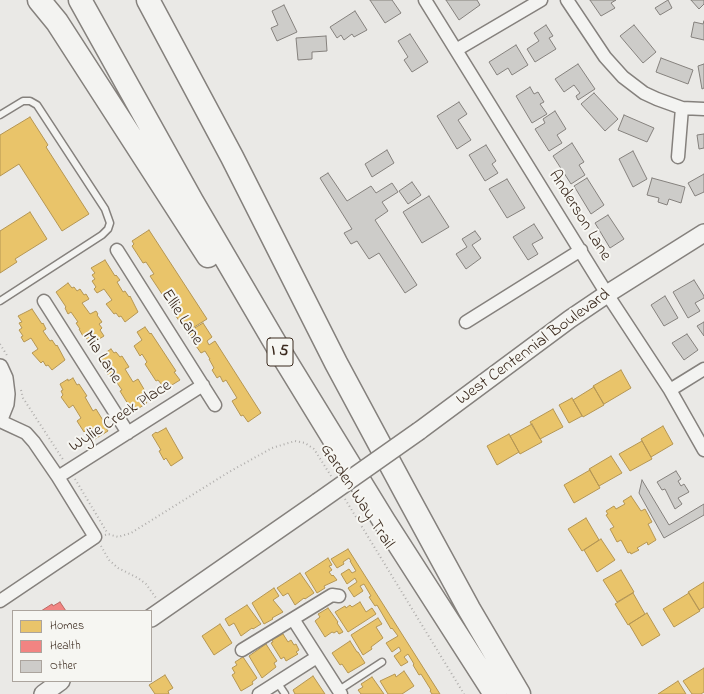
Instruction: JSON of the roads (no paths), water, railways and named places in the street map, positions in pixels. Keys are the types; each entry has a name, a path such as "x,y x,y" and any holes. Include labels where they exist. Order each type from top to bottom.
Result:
{"highway":[{"path":"39,0 57,22 255,329 280,353"},
{"name":"I 5","path":"80,0 192,201 280,353 384,521 495,694"},
{"path":"148,0 232,157 336,363 465,602 519,694"}],"main road":[{"name":"West Centennial Boulevard","path":"157,614 367,468 607,294 704,233"},
{"path":"43,694 60,682"}],"street":[{"name":"Anderson Lane","path":"425,0 607,294 670,390 704,450"},
{"path":"456,50 541,0"},
{"path":"567,0 605,57 623,77 644,93 682,108 704,110"},
{"path":"678,157 682,108"},
{"name":"Ellie Lane","path":"117,250 215,404"},
{"path":"466,322 581,250"},
{"name":"Mia Lane","path":"44,301 128,432"},
{"path":"0,601 95,537 58,477 34,442 26,433 0,420 6,404 7,394 5,364"},
{"path":"670,390 704,369"},
{"name":"Wylie Creek Place","path":"58,477 203,385"},
{"path":"242,650 332,594 339,596"},
{"path":"293,619 340,692"},
{"path":"259,694 317,657"}],"lane":[{"path":"0,115 23,102 30,101 37,105 105,209 110,224 108,229 102,235 0,301"},
{"path":"340,692 382,662"},
{"path":"277,682 285,694"}]}
